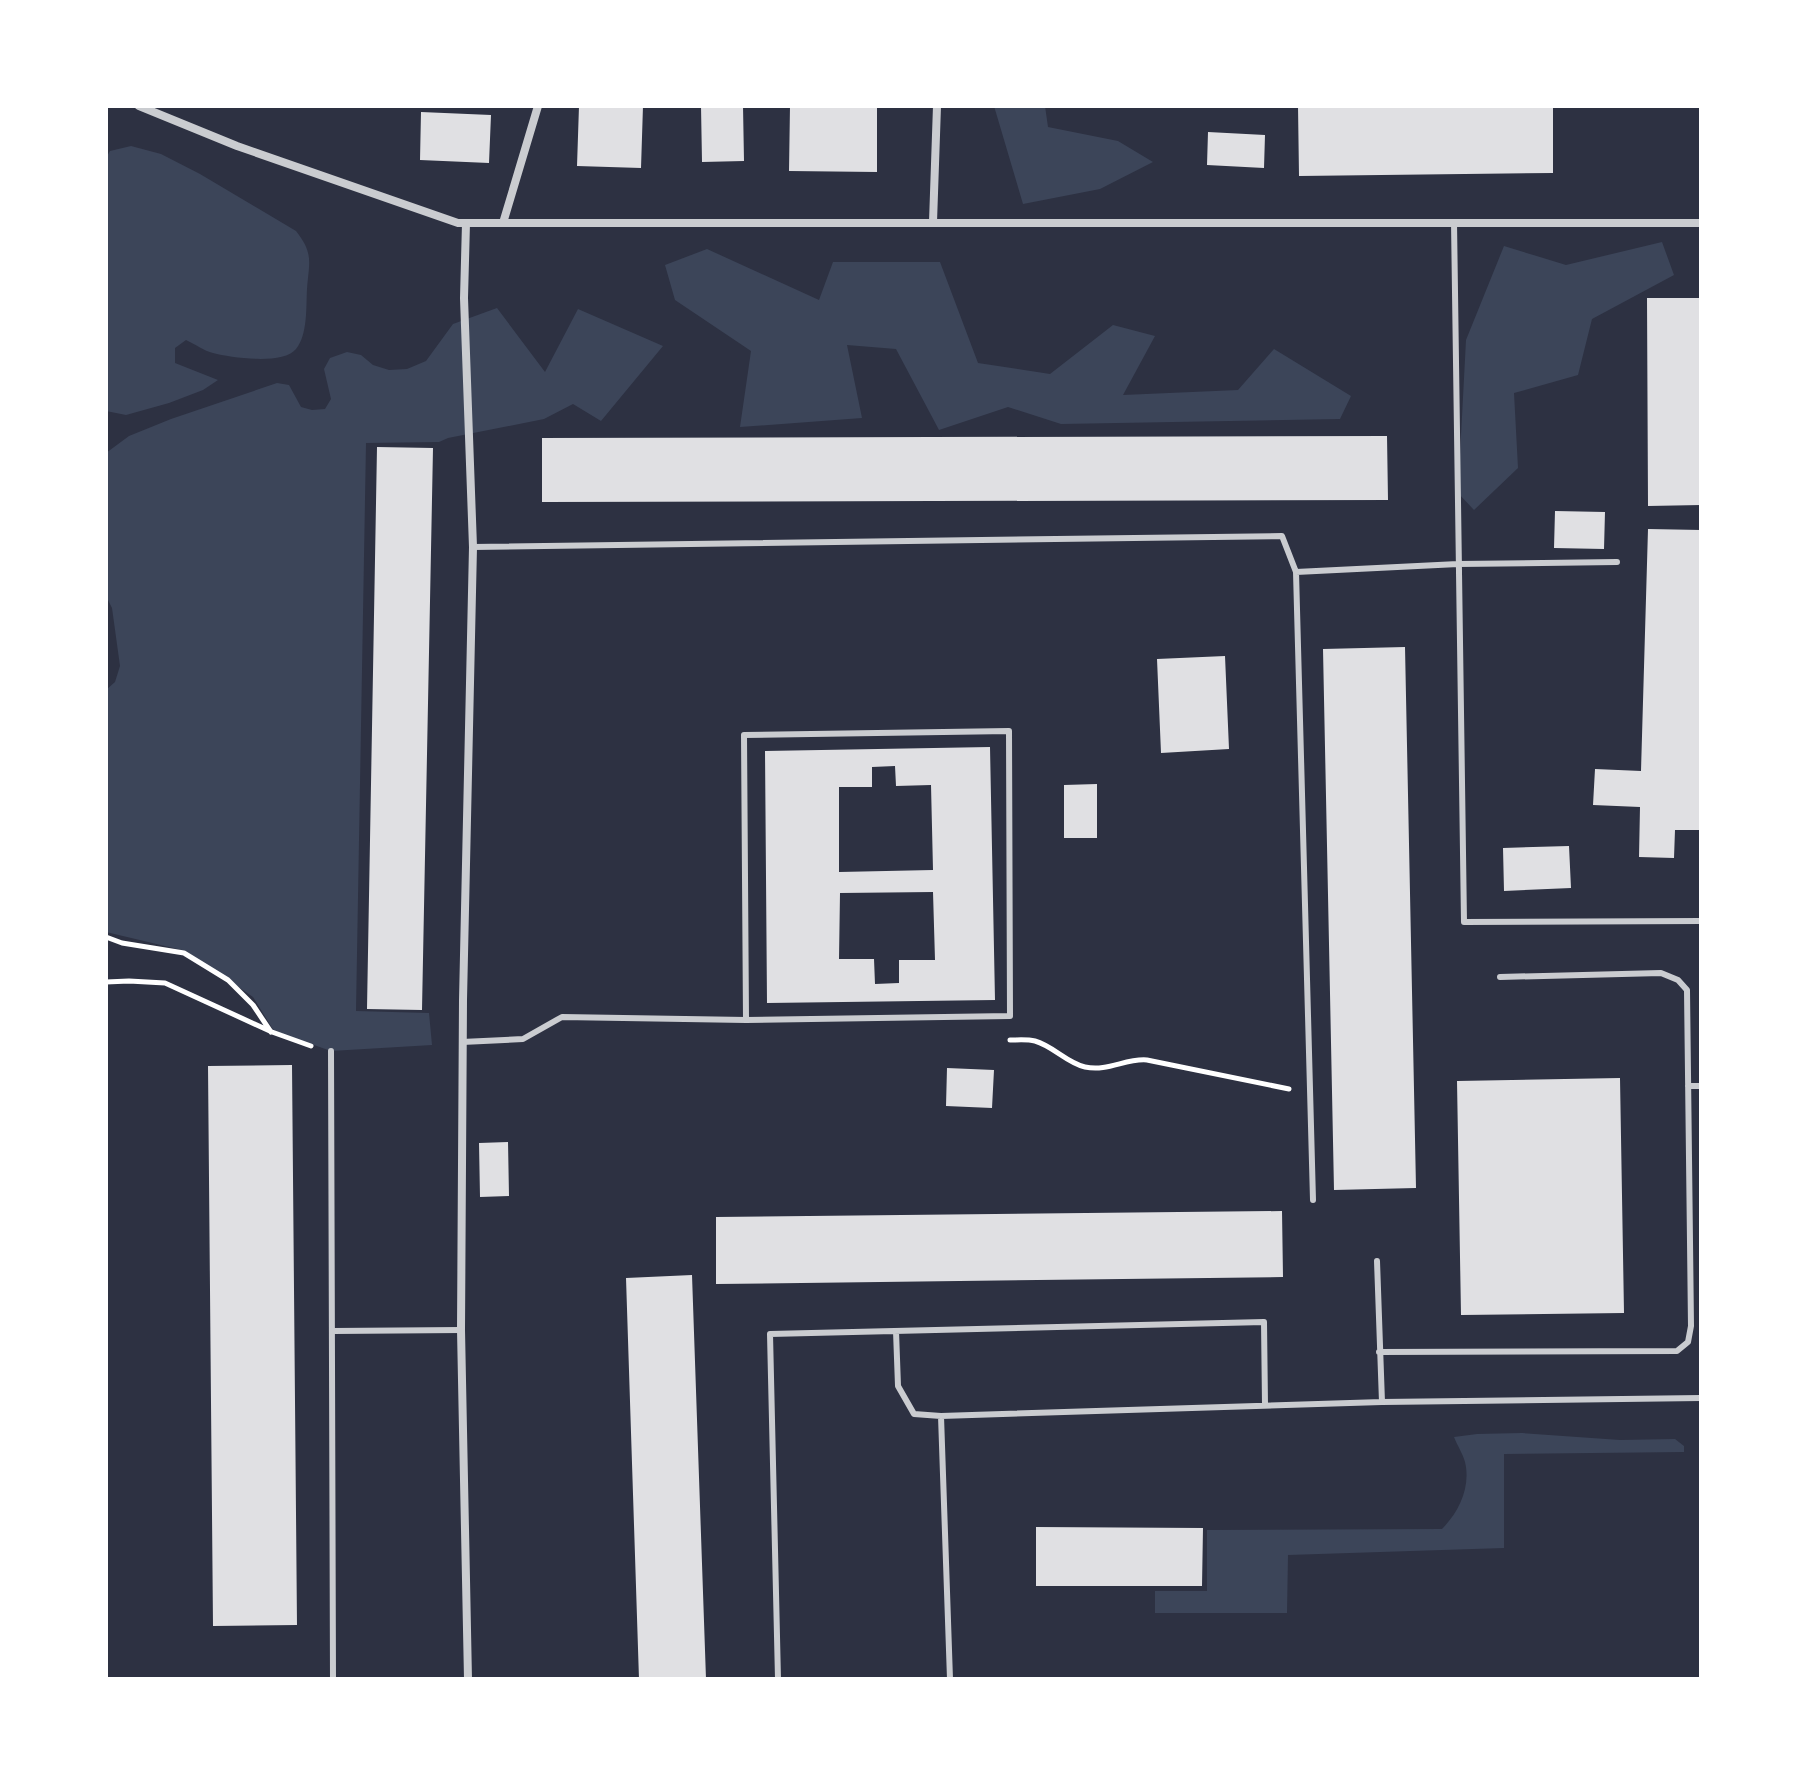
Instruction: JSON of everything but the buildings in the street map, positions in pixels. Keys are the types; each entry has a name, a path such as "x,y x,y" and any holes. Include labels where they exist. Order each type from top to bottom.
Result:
{"street":[{"path":"139,106 237,146 462,223 1701,223"},
{"path":"503,223 538,106"},
{"path":"933,222 937,106"},
{"path":"462,223 473,547 463,1039 461,1330 468,1679"}],"lane":[{"path":"1454,222 1464,922 1701,921"},
{"path":"473,547 1282,536 1296,572 1313,1200"},
{"path":"1296,572 1458,564 1617,562"},
{"path":"463,1039 523,1039 562,1017 746,1020 1010,1016 1009,731 744,735 746,1020"},
{"path":"1379,1352 1677,1351 1688,1342 1691,1326 1687,990 1678,980 1661,973 1500,977"},
{"path":"331,1051 333,1679"},
{"path":"1688,1086 1701,1086"},
{"path":"1377,1261 1382,1402"},
{"path":"778,1679 770,1334 1264,1322 1265,1405"},
{"path":"333,1331 461,1330"},
{"path":"896,1331 898,1386 914,1414 941,1416 1382,1402 1701,1398"},
{"path":"941,1416 950,1679"}],"path":[{"path":"106,937 122,943 184,953 228,980 253,1005 272,1032"},
{"path":"106,982 165,983 272,1032 331,1051"},
{"path":"992,1016 1001,1035 1008,1040 1034,1041 1046,1045 1085,1067 1117,1066 1136,1059 1147,1060 1310,1093"}],"shaded area":[{"path":"994,106 1045,106 1048,127 1118,141 1153,162 1100,189 1023,204"},
{"path":"131,146 161,154 200,174 296,231 306,246 309,265 304,328 300,343 290,354 269,359 222,355 186,340 175,348 175,363 218,380 203,390 169,403 126,415 106,411 106,158 110,151"},
{"path":"1662,242 1674,275 1592,319 1578,375 1514,393 1518,468 1474,510 1458,493 1466,340 1504,246 1566,265"},
{"path":"707,249 819,300 833,262 940,262 978,363 1050,374 1113,325 1155,336 1123,395 1238,390 1274,349 1351,396 1340,419 1061,424 1008,407 939,430 896,349 847,345 862,418 740,427 751,351 675,300 665,265"},
{"path":"497,308 545,372 578,309 663,346 601,421 573,404 544,419 439,442 366,443 356,1011 429,1013 432,1045 331,1051 274,1031 253,997 186,951 106,932 106,690 115,682 120,666 112,608 106,596 106,453 129,436 277,383 289,385 301,407 325,409 331,399 324,369 330,358 347,352 361,355 373,365 389,370 407,369 426,361 453,324"},
{"path":"1522,1433 1620,1440 1675,1439 1684,1446 1684,1452 1504,1454 1504,1548 1288,1555 1287,1613 1155,1613 1155,1591 1207,1591 1207,1530 1442,1529 1454,1515 1465,1490 1465,1462 1454,1437"}]}
